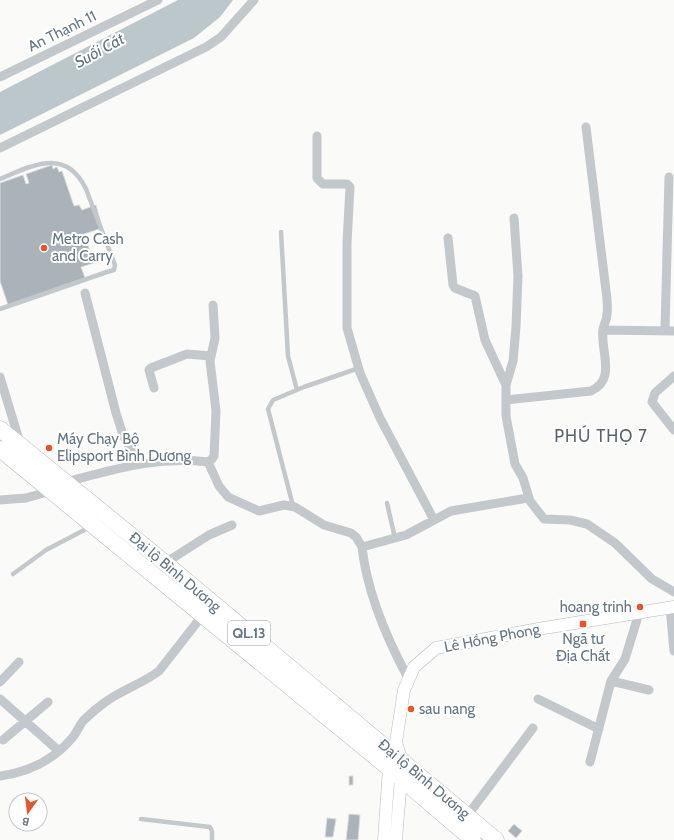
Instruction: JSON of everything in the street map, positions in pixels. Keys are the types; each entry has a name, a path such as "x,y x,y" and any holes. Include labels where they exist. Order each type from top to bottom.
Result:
{"highway":[{"name":"Đại lộ Bình Dương","path":"0,429 165,564 393,746 397,769 474,840"},
{"name":"Đại lộ Bình Dương","path":"0,449 202,616 397,769 467,816 496,840"}],"street":[{"name":"An Thạnh 11","path":"0,77 158,0"},
{"path":"0,148 206,47 221,37 254,0"},
{"path":"506,400 591,391 599,388 605,375 605,346 603,330 608,315 607,299 586,127"},
{"path":"317,136 317,178 323,184 341,183 347,184 350,188 346,321 359,368 391,442 406,466 434,520"},
{"path":"603,330 670,331 670,177"},
{"path":"514,218 518,276 515,346 506,384 506,416 515,464 524,483 528,498 544,519 581,522 602,533 628,554 652,579 674,592"},
{"path":"448,238 453,285 455,288 475,296 485,340 506,384"},
{"path":"85,293 116,413 123,435 138,463"},
{"path":"66,482 138,463 160,460 208,462 212,459 214,456 216,411 211,356 215,332 213,305"},
{"path":"154,388 149,370 151,368 188,354 211,356"},
{"path":"674,376 655,393 652,402 674,430"},
{"path":"0,377 21,446"},
{"path":"208,462 223,492 242,504 259,511 284,505 293,506 324,525 351,533 356,537 362,547 364,569 380,620 408,678"},
{"path":"0,500 26,498 51,491"},
{"path":"362,547 406,535 451,511 528,498"},
{"path":"165,564 191,545 232,525"},
{"path":"672,607 674,651"},
{"name":"Lê Hồng Phong","path":"393,746 408,678 414,667 436,648 544,628 672,607"},
{"path":"590,762 611,681 624,659 639,613"},
{"path":"0,776 17,773 32,768 59,751 75,735 83,722 104,703 150,677 159,670 202,616"},
{"path":"0,682 19,662"},
{"path":"611,681 648,690"},
{"path":"0,699 59,751"},
{"path":"538,699 599,729"},
{"path":"3,740 48,702"},
{"path":"467,816 533,728"},
{"path":"384,840 397,769"},
{"path":"396,840 397,769"}],"lane":[{"path":"0,179 35,164 52,161 74,171 81,177 115,265 114,270 0,309"},
{"path":"281,232 288,356 297,390"},
{"path":"293,506 268,409 273,400 359,368"},
{"path":"387,503 396,538"},
{"path":"13,574 46,550 93,525"},
{"path":"141,819 210,827 212,831 212,840"}],"water":[{"name":"Suối Cát","path":"178,0 233,0 220,17 194,38 0,135 0,92"}],"building":[{"name":"Metro Cash and Carry","path":"52,165 53,169 57,167 59,172 62,171 74,206 79,205 82,210 96,205 102,228 84,234 94,263 81,267 85,278 8,305 0,281 0,183 23,175 26,184 29,183 26,174"},
{"path":"349,776 353,776 353,785 349,785"},
{"path":"349,814 360,815 358,840 346,840"},
{"path":"327,818 336,819 333,837 325,837"},
{"path":"514,824 522,831 516,838 508,831"}],"place":[{"name":"Metro Cash and Carry","path":"44,248"},
{"name":"Máy Chạy Bộ Elipsport Bình Dương","path":"49,448"},
{"name":"hoang trinh","path":"640,607"},
{"name":"Ngã tư Địa Chất","path":"583,624"},
{"name":"sau nang","path":"411,709"}],"district":[{"name":"PHÚ THỌ 7","path":"601,436"}]}
